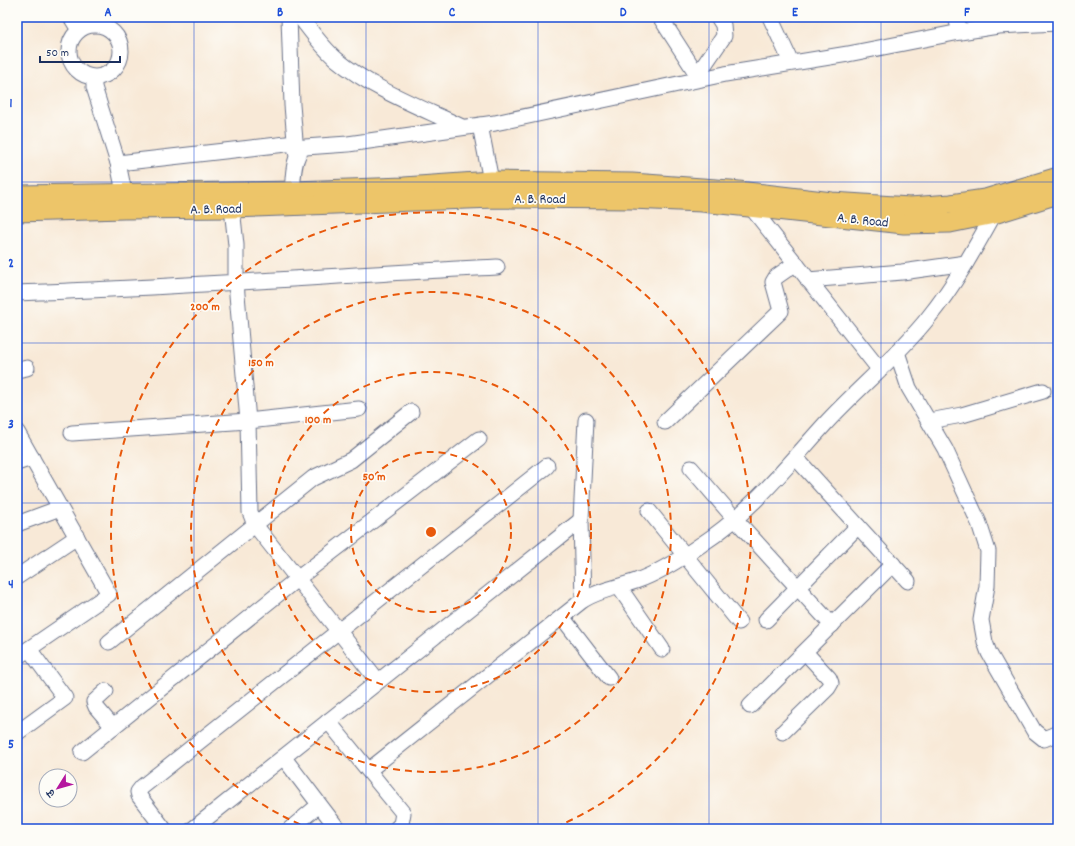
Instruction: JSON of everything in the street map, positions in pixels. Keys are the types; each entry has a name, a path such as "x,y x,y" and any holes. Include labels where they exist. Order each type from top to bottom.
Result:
{"main road":[{"name":"A. B. Road","path":"17,195 124,200 232,208 292,198 404,187 491,181 631,191 910,207 951,204 984,199 1058,177"},
{"name":"A. B. Road","path":"17,212 124,200 494,198 631,191"},
{"name":"A. B. Road","path":"676,193 751,207 904,224 950,223 994,214 1056,198"}],"street":[{"path":"289,17 292,104 296,149 292,198"},
{"path":"300,17 335,58 350,69 374,85 462,127"},
{"path":"660,17 699,77"},
{"path":"699,77 724,36 723,25 718,17"},
{"path":"770,17 784,64"},
{"path":"956,17 960,32"},
{"path":"75,23 86,26 96,25 106,27 114,33 120,42 121,54 119,62 112,72 104,76 94,78 84,75 75,69 70,60 68,50 75,23"},
{"path":"118,163 296,149 300,150 305,147 348,144 480,125 699,77 848,54 998,26 1058,23"},
{"path":"94,78 100,85 114,134 112,139 118,163 124,200"},
{"path":"480,125 491,181"},
{"path":"751,207 879,369"},
{"path":"232,208 236,245 236,277 248,421 249,504 254,524 378,681"},
{"path":"369,770 583,600 596,592 619,587 653,574 702,544 734,519 769,488 843,404 897,352 927,319 947,293 994,214"},
{"path":"808,280 902,272 966,263"},
{"path":"665,422 781,311 773,282 776,278 796,264"},
{"path":"17,294 236,277 356,274 497,267"},
{"path":"897,352 909,388 945,449 979,523 988,551 988,578 981,620 985,642 1034,731 1044,739 1058,733"},
{"path":"929,421 962,415 1043,391"},
{"path":"72,433 248,421 359,409"},
{"path":"109,642 312,478 351,460 411,412"},
{"path":"583,600 581,520 586,420"},
{"path":"17,432 109,594 23,653 65,698 17,733"},
{"path":"82,752 297,579 479,439"},
{"path":"17,463 32,458"},
{"path":"796,458 908,581"},
{"path":"164,829 139,796 138,792 547,466"},
{"path":"691,468 734,519 832,625"},
{"path":"17,524 60,508"},
{"path":"649,511 739,622"},
{"path":"193,829 581,520"},
{"path":"766,620 858,526"},
{"path":"17,577 77,537"},
{"path":"750,706 893,564"},
{"path":"619,587 662,649"},
{"path":"562,617 609,678"},
{"path":"783,732 828,688 831,683 829,678 805,652"},
{"path":"106,691 94,702 113,727"},
{"path":"328,721 403,813 404,819 396,829"},
{"path":"284,758 338,829"},
{"path":"290,829 320,805"}]}
